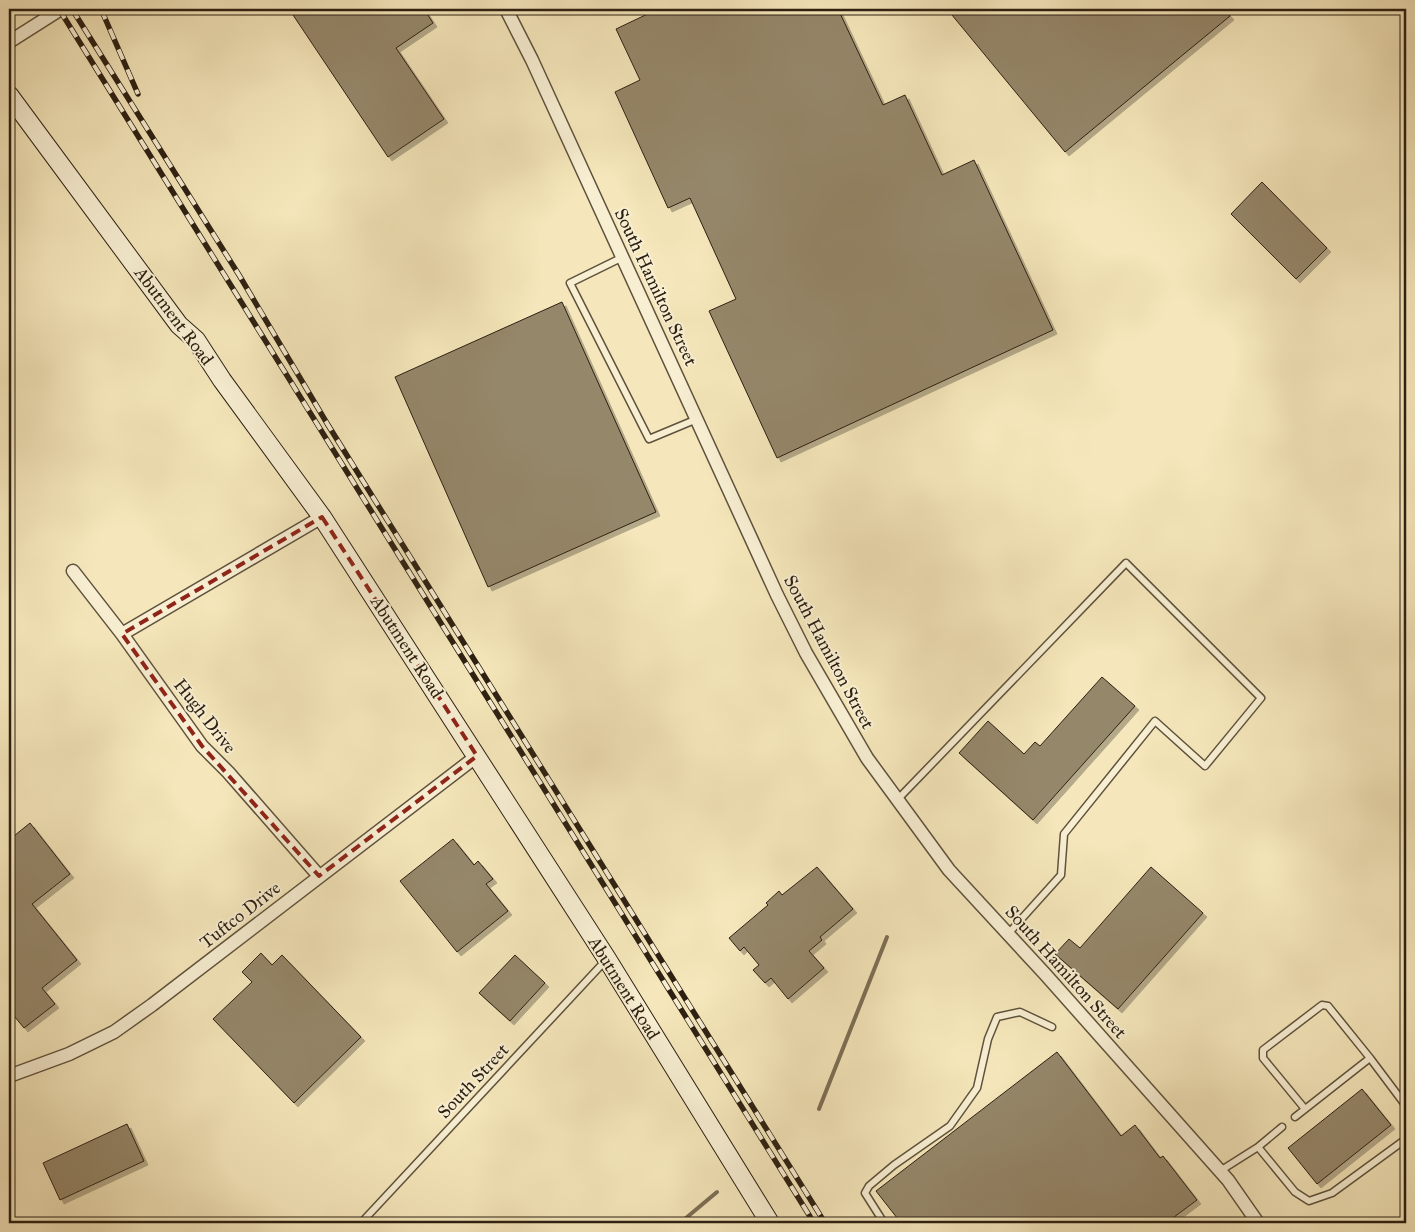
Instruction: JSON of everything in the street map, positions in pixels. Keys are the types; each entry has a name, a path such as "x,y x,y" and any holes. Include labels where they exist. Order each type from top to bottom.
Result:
{"main road":[{"name":"Abutment Road","path":"9,95 179,325 196,340 222,380 322,517 607,959 770,1223"}],"street":[{"path":"9,42 61,9"},
{"name":"South Hamilton Street","path":"506,9 532,60 623,257 777,596 806,653 867,758 950,870 1220,1171 1258,1223"},
{"path":"122,634 322,517"},
{"name":"Hugh Drive","path":"73,571 122,634 202,746 228,772 319,876"},
{"name":"Tuftco Drive","path":"9,1076 69,1054 114,1032 152,1005 477,756"}],"lane":[{"path":"623,257 570,283 649,439 697,419"},
{"path":"898,799 1126,563 1262,698 1205,766 1155,721 1064,834 1061,875 1008,934"},
{"name":"South Street","path":"361,1223 607,959"},
{"path":"1305,1110 1263,1058 1264,1050 1322,1005 1328,1006 1406,1106"},
{"path":"884,1223 865,1193 869,1186 894,1165 950,1126 977,1088 988,1039 997,1017 1020,1012 1052,1027"},
{"path":"1295,1118 1370,1058"},
{"path":"1220,1171 1258,1147 1282,1127"},
{"path":"1258,1147 1295,1192 1309,1201 1332,1193 1406,1139"}],"highlighted area":[{"path":"322,517 477,756 319,876 202,746 122,634"}],"building":[{"path":"289,9 424,9 433,23 396,48 444,119 388,157"},
{"path":"658,9 838,9 883,105 905,95 942,175 974,160 1053,330 777,458 709,311 736,299 690,198 668,208 615,92 640,80 616,29"},
{"path":"947,9 1224,9 1230,16 1065,152"},
{"path":"1262,182 1327,248 1296,279 1231,214"},
{"path":"562,302 656,512 488,587 395,377"},
{"path":"1102,677 1135,706 1033,820 959,753 988,721 1024,754 1035,742 1040,746"},
{"path":"30,823 70,874 32,904 77,960 42,988 55,1004 24,1028 9,1012 9,840"},
{"path":"453,839 474,865 478,861 493,879 486,884 508,911 457,952 400,881"},
{"path":"817,867 853,909 820,937 822,940 809,951 824,968 788,999 771,978 765,983 753,970 759,965 744,947 740,951 729,938 768,905 766,903 779,891 782,895"},
{"path":"1151,867 1203,913 1118,1009 1055,954 1069,939 1080,948"},
{"path":"261,953 272,965 282,955 361,1037 294,1103 213,1019 252,982 242,972"},
{"path":"515,955 545,983 510,1021 479,993"},
{"path":"1057,1052 1121,1136 1135,1125 1160,1158 1163,1156 1197,1200 1166,1223 901,1223 876,1191"},
{"path":"1362,1089 1391,1125 1317,1184 1288,1148"},
{"path":"127,1124 144,1161 60,1200 43,1163"}],"waterway":[{"path":"819,1109 887,937"},
{"path":"680,1223 717,1192"}],"railway":[{"path":"59,9 814,1223"},
{"path":"72,9 239,275 328,425 825,1223"},
{"path":"101,9 138,94"}]}
